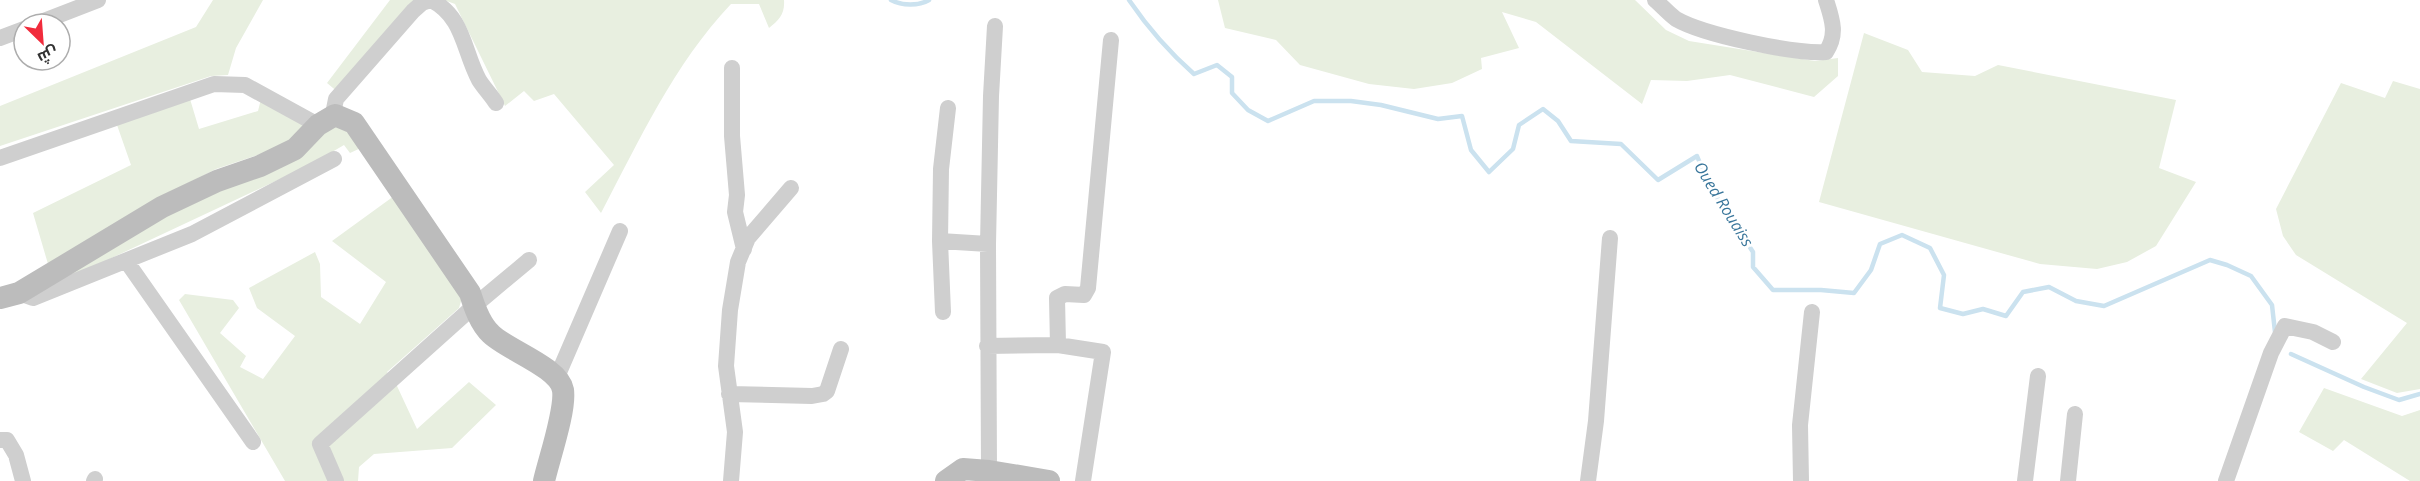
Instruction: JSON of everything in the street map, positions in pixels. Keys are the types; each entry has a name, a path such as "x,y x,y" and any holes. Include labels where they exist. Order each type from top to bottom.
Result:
{"street":[{"path":"67,12 98,0"},
{"path":"9,295 162,207 217,181 260,166 295,149 326,120 334,109 336,99 422,3 431,0 453,16 480,80 496,103"},
{"path":"1655,0 1676,18 1716,34 1810,53 1826,52 1832,42 1834,26 1826,0"},
{"path":"990,476 987,346 990,288 988,244 995,26"},
{"path":"1058,345 1057,298 1065,294 1084,295 1088,288 1111,40"},
{"path":"732,68 732,136 737,195 735,212 744,249"},
{"path":"0,158 214,84 245,85 326,120 354,123 470,293 474,306 490,334 557,377 563,390 559,421 544,481"},
{"path":"944,312 940,241 941,169 948,108"},
{"path":"9,295 33,298 127,262 192,234 334,159"},
{"path":"731,481 735,432 726,366 730,310 738,262 748,238 791,188"},
{"path":"557,377 621,231"},
{"path":"1588,481 1596,421 1610,238"},
{"path":"940,241 988,244"},
{"path":"336,481 320,444 474,306 529,260"},
{"path":"127,262 253,442"},
{"path":"1801,481 1800,425 1812,312"},
{"path":"2226,481 2271,352 2285,326 2313,332 2333,342"},
{"path":"987,346 1058,345 1103,352 1083,481"},
{"path":"729,394 812,396 823,394 827,391 841,349"},
{"path":"2025,481 2038,376"},
{"path":"2068,481 2075,414"},
{"path":"0,440 7,440 16,455 23,481"},
{"path":"946,481 963,469 990,476 1049,481"}],"green space":[{"path":"213,0 263,0 236,48 228,75 211,76 0,146 0,106 196,27"},
{"path":"390,0 417,0 339,93 327,83"},
{"path":"444,0 784,0 784,5 781,16 769,28 759,4 731,4 692,52 675,78 601,213 585,192 614,165 554,94 534,101 524,91 505,106 455,4"},
{"path":"1218,0 1635,0 1666,30 1689,41 1815,61 1838,58 1838,76 1814,97 1730,75 1687,81 1651,80 1642,104 1536,22 1502,12 1519,48 1481,58 1482,69 1452,83 1414,89 1369,84 1300,65 1276,40 1225,28"},
{"path":"1864,33 1908,50 1922,72 1975,76 1998,65 2176,100 2159,168 2196,182 2156,246 2127,262 2097,269 2040,264 1819,202"},
{"path":"2393,81 2420,89 2420,389 2397,393 2361,379 2407,323 2296,255 2283,236 2276,209 2341,83 2385,98"},
{"path":"190,99 199,129 258,111 261,99 308,125 290,144 216,169 155,200 48,264 33,213 131,165 117,125"},
{"path":"341,123 363,147 350,153 344,145 310,165 54,285 161,215"},
{"path":"394,196 464,291 459,308 387,372 397,386 417,429 469,382 496,405 452,448 374,454 359,467 358,481 285,481 179,300 185,294 233,300 239,308 220,333 246,356 240,367 263,379 295,336 257,308 249,288 315,252 320,264 321,297 360,324 386,282 332,241"},
{"path":"2324,388 2402,416 2420,410 2420,481 2410,481 2344,440 2333,451 2299,432"}],"waterway":[{"name":"Oued Rouaiss","path":"891,0 910,4 929,0"},
{"name":"Oued Rouaiss","path":"1129,0 1159,39 1194,74 1217,65 1232,77 1232,93 1248,110 1268,121 1314,101 1351,101 1381,105 1438,119 1462,116 1471,150 1489,172 1513,149 1519,125 1543,109 1558,121 1571,141 1621,144 1658,180 1697,156 1710,187 1753,252 1753,267 1773,290 1854,293 1871,270 1880,244 1902,235 1930,248 1944,275 1940,308 1963,314 1983,309 2006,316 2023,292 2049,287 2076,301 2104,306 2210,260 2251,276 2272,305 2275,332"},
{"name":"Oued Rouaiss","path":"2291,354 2399,400 2420,394"}]}
